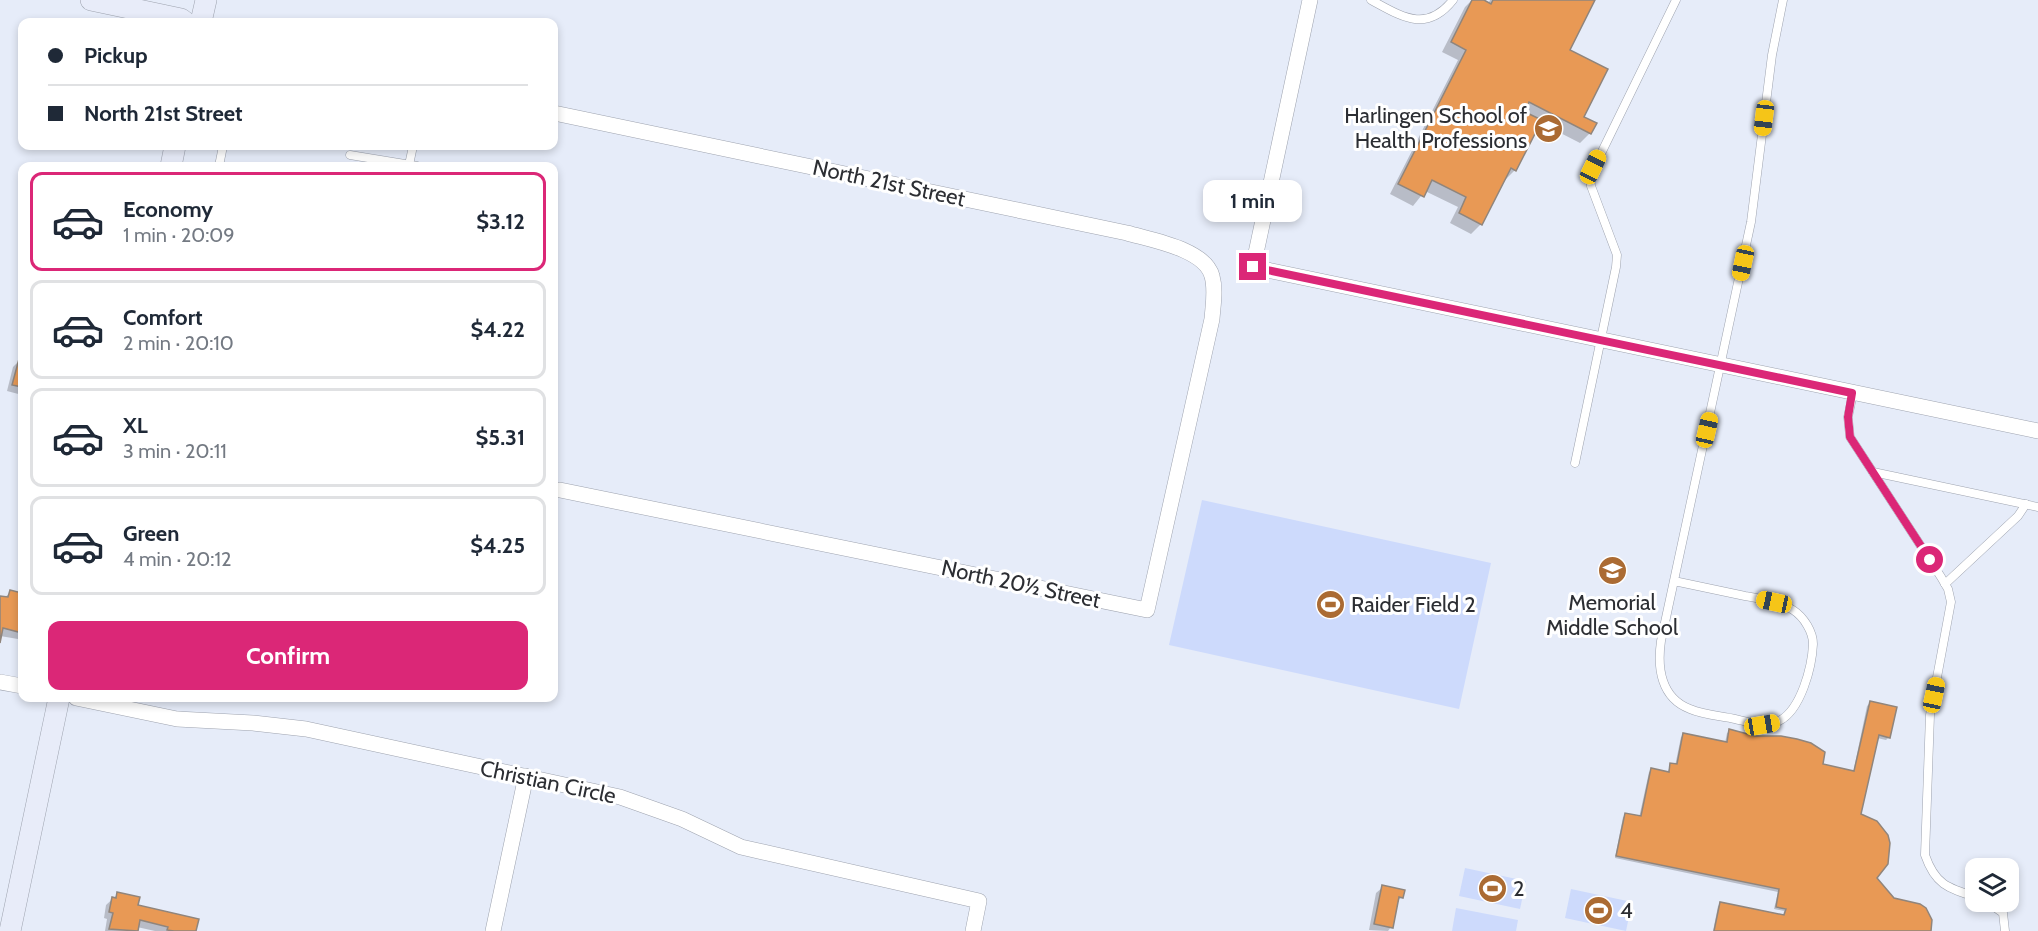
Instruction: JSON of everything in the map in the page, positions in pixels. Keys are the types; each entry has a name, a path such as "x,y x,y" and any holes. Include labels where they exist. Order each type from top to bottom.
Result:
{"street":[{"path":"91,0 176,18"},
{"path":"202,18 206,0"},
{"path":"1310,0 1253,267 2038,431"},
{"name":"North 21st Street","path":"558,114 1127,233 1179,249 1199,258 1207,264 1212,276"},
{"name":"North 20½ Street","path":"560,490 1147,610 1212,319 1214,288 1212,276"},
{"path":"0,682 18,685"},
{"path":"10,931 58,702"},
{"name":"Christian Circle","path":"95,702 177,719 253,723 306,729 620,797 682,819 741,847 980,901 973,931"},
{"path":"493,931 526,776"}],"lane":[{"path":"1371,0 1405,18 1419,20 1442,12 1454,0"},
{"path":"1575,463 1617,255 1591,186 1590,176 1676,0"},
{"path":"1674,581 1774,602 1794,611 1809,627 1813,643 1805,684 1798,702 1788,715 1778,722 1762,725 1690,709 1675,700 1665,688 1658,658 1674,581 1721,365 1751,222 1772,55 1783,0"},
{"path":"350,155 390,162"},
{"path":"1852,393 1848,417 1850,437 1945,584 1951,602 1950,618 1930,715 1925,855 1931,872 1943,884 1965,894"},
{"path":"1873,472 2038,507"},
{"path":"1945,584 2018,516 2026,504"},
{"path":"2002,912 2005,931"}],"shaded area":[{"name":"Raider Field 2","path":"1202,500 1491,563 1459,709 1169,645"},
{"name":"2","path":"1465,868 1526,881 1520,909 1459,896"},
{"name":"4","path":"1571,889 1632,902 1626,931 1565,918"},
{"path":"1456,908 1518,920 1516,931 1452,931"}],"building":[{"path":"1472,0 1484,0 1491,4 1493,0 1595,0 1570,50 1608,69 1584,117 1597,123 1591,134 1529,102 1525,112 1542,120 1516,171 1511,168 1482,225 1459,213 1466,197 1432,180 1424,197 1398,184 1466,50 1451,42"},
{"path":"18,363 18,386 12,385"},
{"path":"10,590 18,592 18,632 3,628 0,643 0,596 8,597"},
{"path":"1870,701 1897,707 1890,738 1879,735 1861,814 1877,821 1888,835 1890,843 1888,864 1877,878 1894,898 1920,904 1926,908 1932,920 1931,931 1714,931 1720,902 1784,915 1786,909 1776,907 1779,889 1616,856 1625,813 1641,816 1651,768 1669,772 1670,763 1677,764 1683,733 1727,742 1729,729 1755,736 1781,736 1797,739 1811,743 1825,752 1823,764 1854,771"},
{"path":"1382,885 1405,890 1403,898 1399,897 1393,928 1374,924"},
{"path":"117,892 140,897 138,905 199,919 196,931 167,930 168,927 140,920 138,931 109,929 113,913 109,912 112,897 116,898"}],"place":[{"name":"Harlingen School of Health Professions","path":"1548,128"},
{"name":"Memorial Middle School","path":"1612,570"},
{"name":"Raider Field 2","path":"1330,604"},
{"name":"2","path":"1492,888"},
{"name":"4","path":"1599,910"}],"route":[{"path":"1253,267 1852,393 1848,417 1850,437 1930,560"}]}
